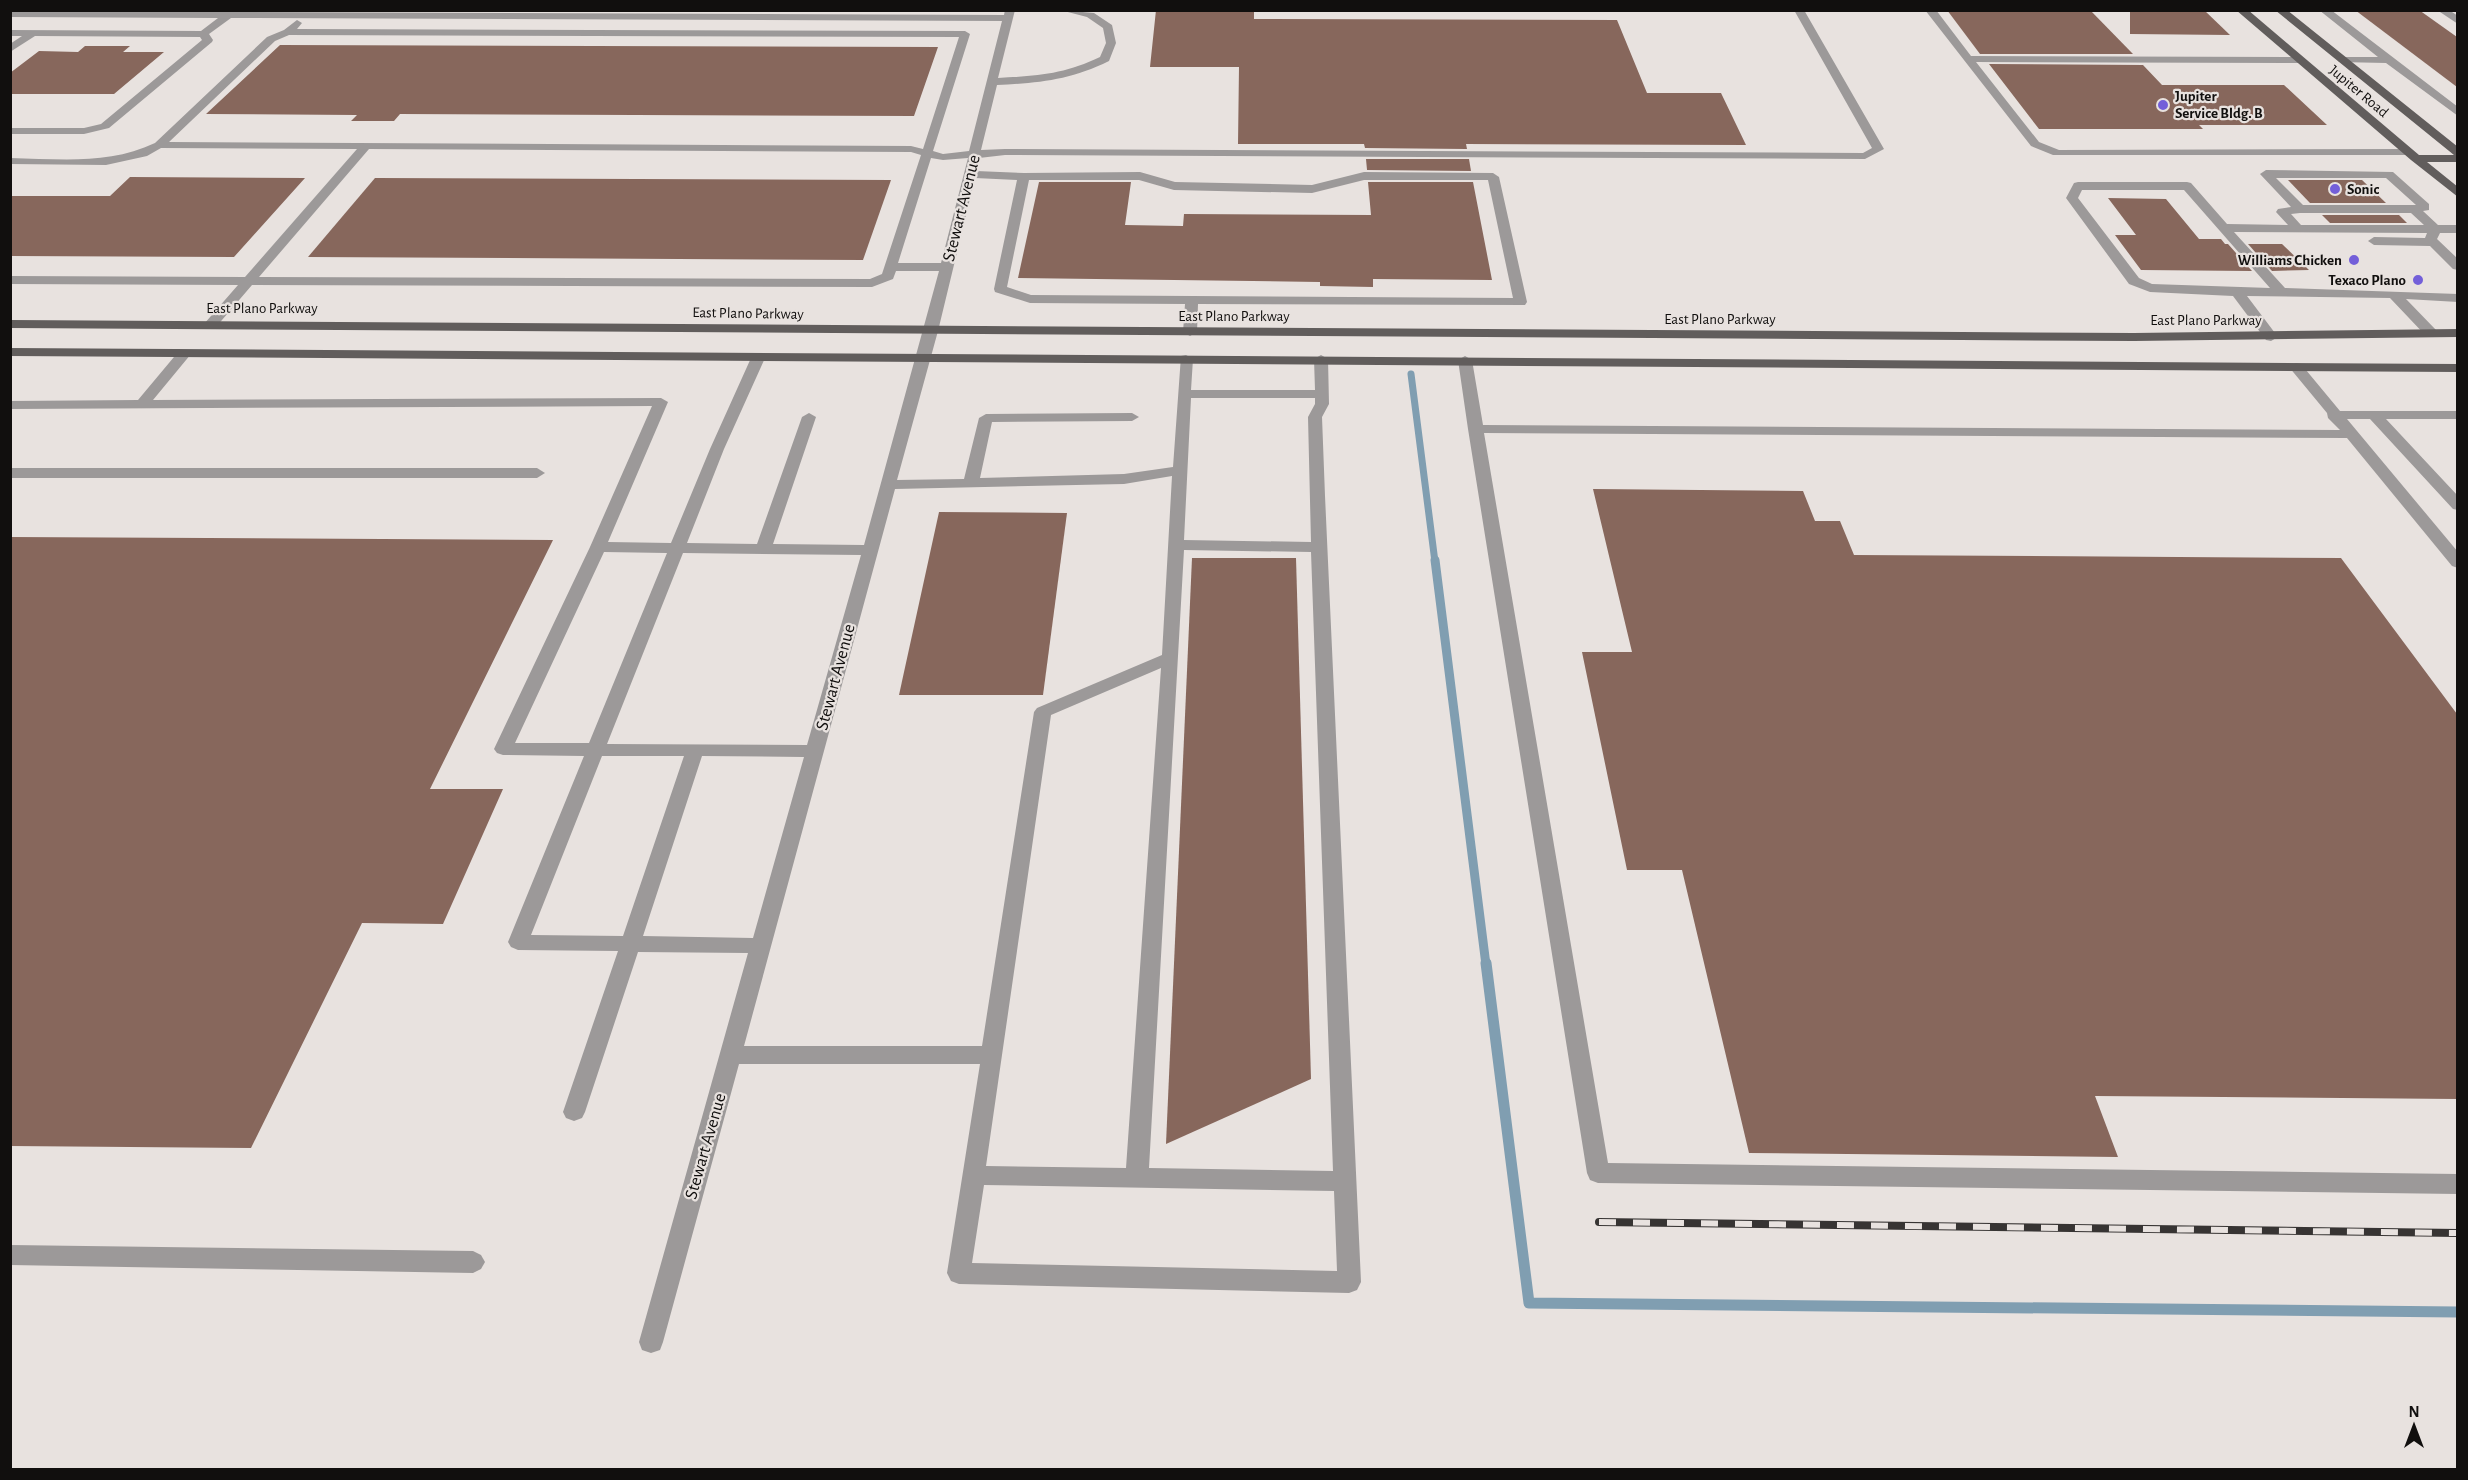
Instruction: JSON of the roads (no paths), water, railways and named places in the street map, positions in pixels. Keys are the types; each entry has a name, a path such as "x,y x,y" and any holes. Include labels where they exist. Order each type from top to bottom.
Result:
{"main road":[{"name":"Jupiter Road","path":"2241,10 2457,194"},
{"name":"Jupiter Road","path":"2280,10 2457,153"},
{"path":"2299,60 2343,60"},
{"path":"2412,155 2457,159"},
{"name":"East Plano Parkway","path":"10,324 2271,337 2457,333"},
{"path":"184,354 211,324"},
{"path":"1186,359 1190,332"},
{"path":"1320,333 1321,359"},
{"path":"1461,334 1465,360"},
{"path":"2271,337 2296,367"},
{"path":"10,352 758,358 1465,360 2457,369"}],"street":[{"path":"992,82 1031,80 1078,72 1105,59 1111,43 1108,27 1090,15 1065,10"},
{"path":"159,145 911,149 943,157 1017,152 1865,156 1878,149 1799,10"},
{"path":"1930,10 2035,144 2057,153 2412,155"},
{"path":"2324,10 2457,113"},
{"path":"2442,10 2457,21"},
{"path":"10,33 203,34 232,13"},
{"path":"10,14 590,13 832,17 1009,14"},
{"path":"579,33 590,13"},
{"name":"Stewart Avenue","path":"651,1342 924,358 1009,14"},
{"path":"10,49 57,15"},
{"path":"288,32 305,15"},
{"path":"826,34 832,17"},
{"path":"10,161 126,160 144,154 159,145 271,39 288,32 965,34 888,276 872,283 10,280"},
{"path":"10,131 84,131 113,122 208,39 203,34"},
{"path":"1968,59 2299,60"},
{"path":"2343,60 2388,60"},
{"path":"211,324 366,146"},
{"path":"969,174 1023,177 1140,177 1174,186 1312,189 1364,176 1493,177 1520,302 1030,299 1000,289 1023,177"},
{"path":"2298,229 2282,212 2300,209 2414,209 2425,207 2390,174 2266,174 2300,209"},
{"path":"2281,292 2187,186 2078,186 2072,198 2134,281 2150,288 2237,292 2394,294 2457,298"},
{"path":"2414,209 2435,229"},
{"path":"2224,228 2457,229"},
{"path":"2282,229 2292,237 2433,242"},
{"path":"2435,229 2431,240 2457,266"},
{"path":"891,267 947,267"},
{"path":"2237,292 2271,337"},
{"path":"2394,294 2432,334"},
{"path":"1190,332 1192,300"},
{"path":"143,404 184,354"},
{"path":"758,358 717,449 518,942 760,946"},
{"path":"1137,1178 1170,658 1186,359"},
{"path":"1170,658 1043,712 959,1273 1349,1282 1315,417 1322,404 1321,359"},
{"path":"1465,360 1598,1173 2457,1184"},
{"path":"2296,367 2333,415 2457,563"},
{"path":"1185,394 1321,394"},
{"path":"10,405 661,402 598,547 503,749 814,751"},
{"path":"2333,415 2457,415"},
{"path":"2374,415 2454,498"},
{"path":"763,549 809,417"},
{"path":"971,483 986,418 1132,417"},
{"path":"1475,429 2349,434"},
{"path":"888,485 1124,479 1159,472 1180,471"},
{"path":"10,473 537,473"},
{"path":"1176,545 1319,547"},
{"path":"598,547 870,550"},
{"path":"574,1112 695,751"},
{"path":"730,1055 992,1055"},
{"path":"974,1176 1345,1181"},
{"path":"10,1256 473,1262"}],"waterway":[{"path":"1411,374 1435,562"},
{"path":"1435,560 1486,965"},
{"path":"1486,963 1529,1303 2458,1312"}],"railway":[{"path":"1599,1222 2458,1233"}],"place":[{"name":"Jupiter Service Bldg. B","path":"2163,105"},
{"name":"Sonic","path":"2335,189"},
{"name":"Williams Chicken","path":"2354,260"},
{"name":"Texaco Plano","path":"2418,280"}]}
